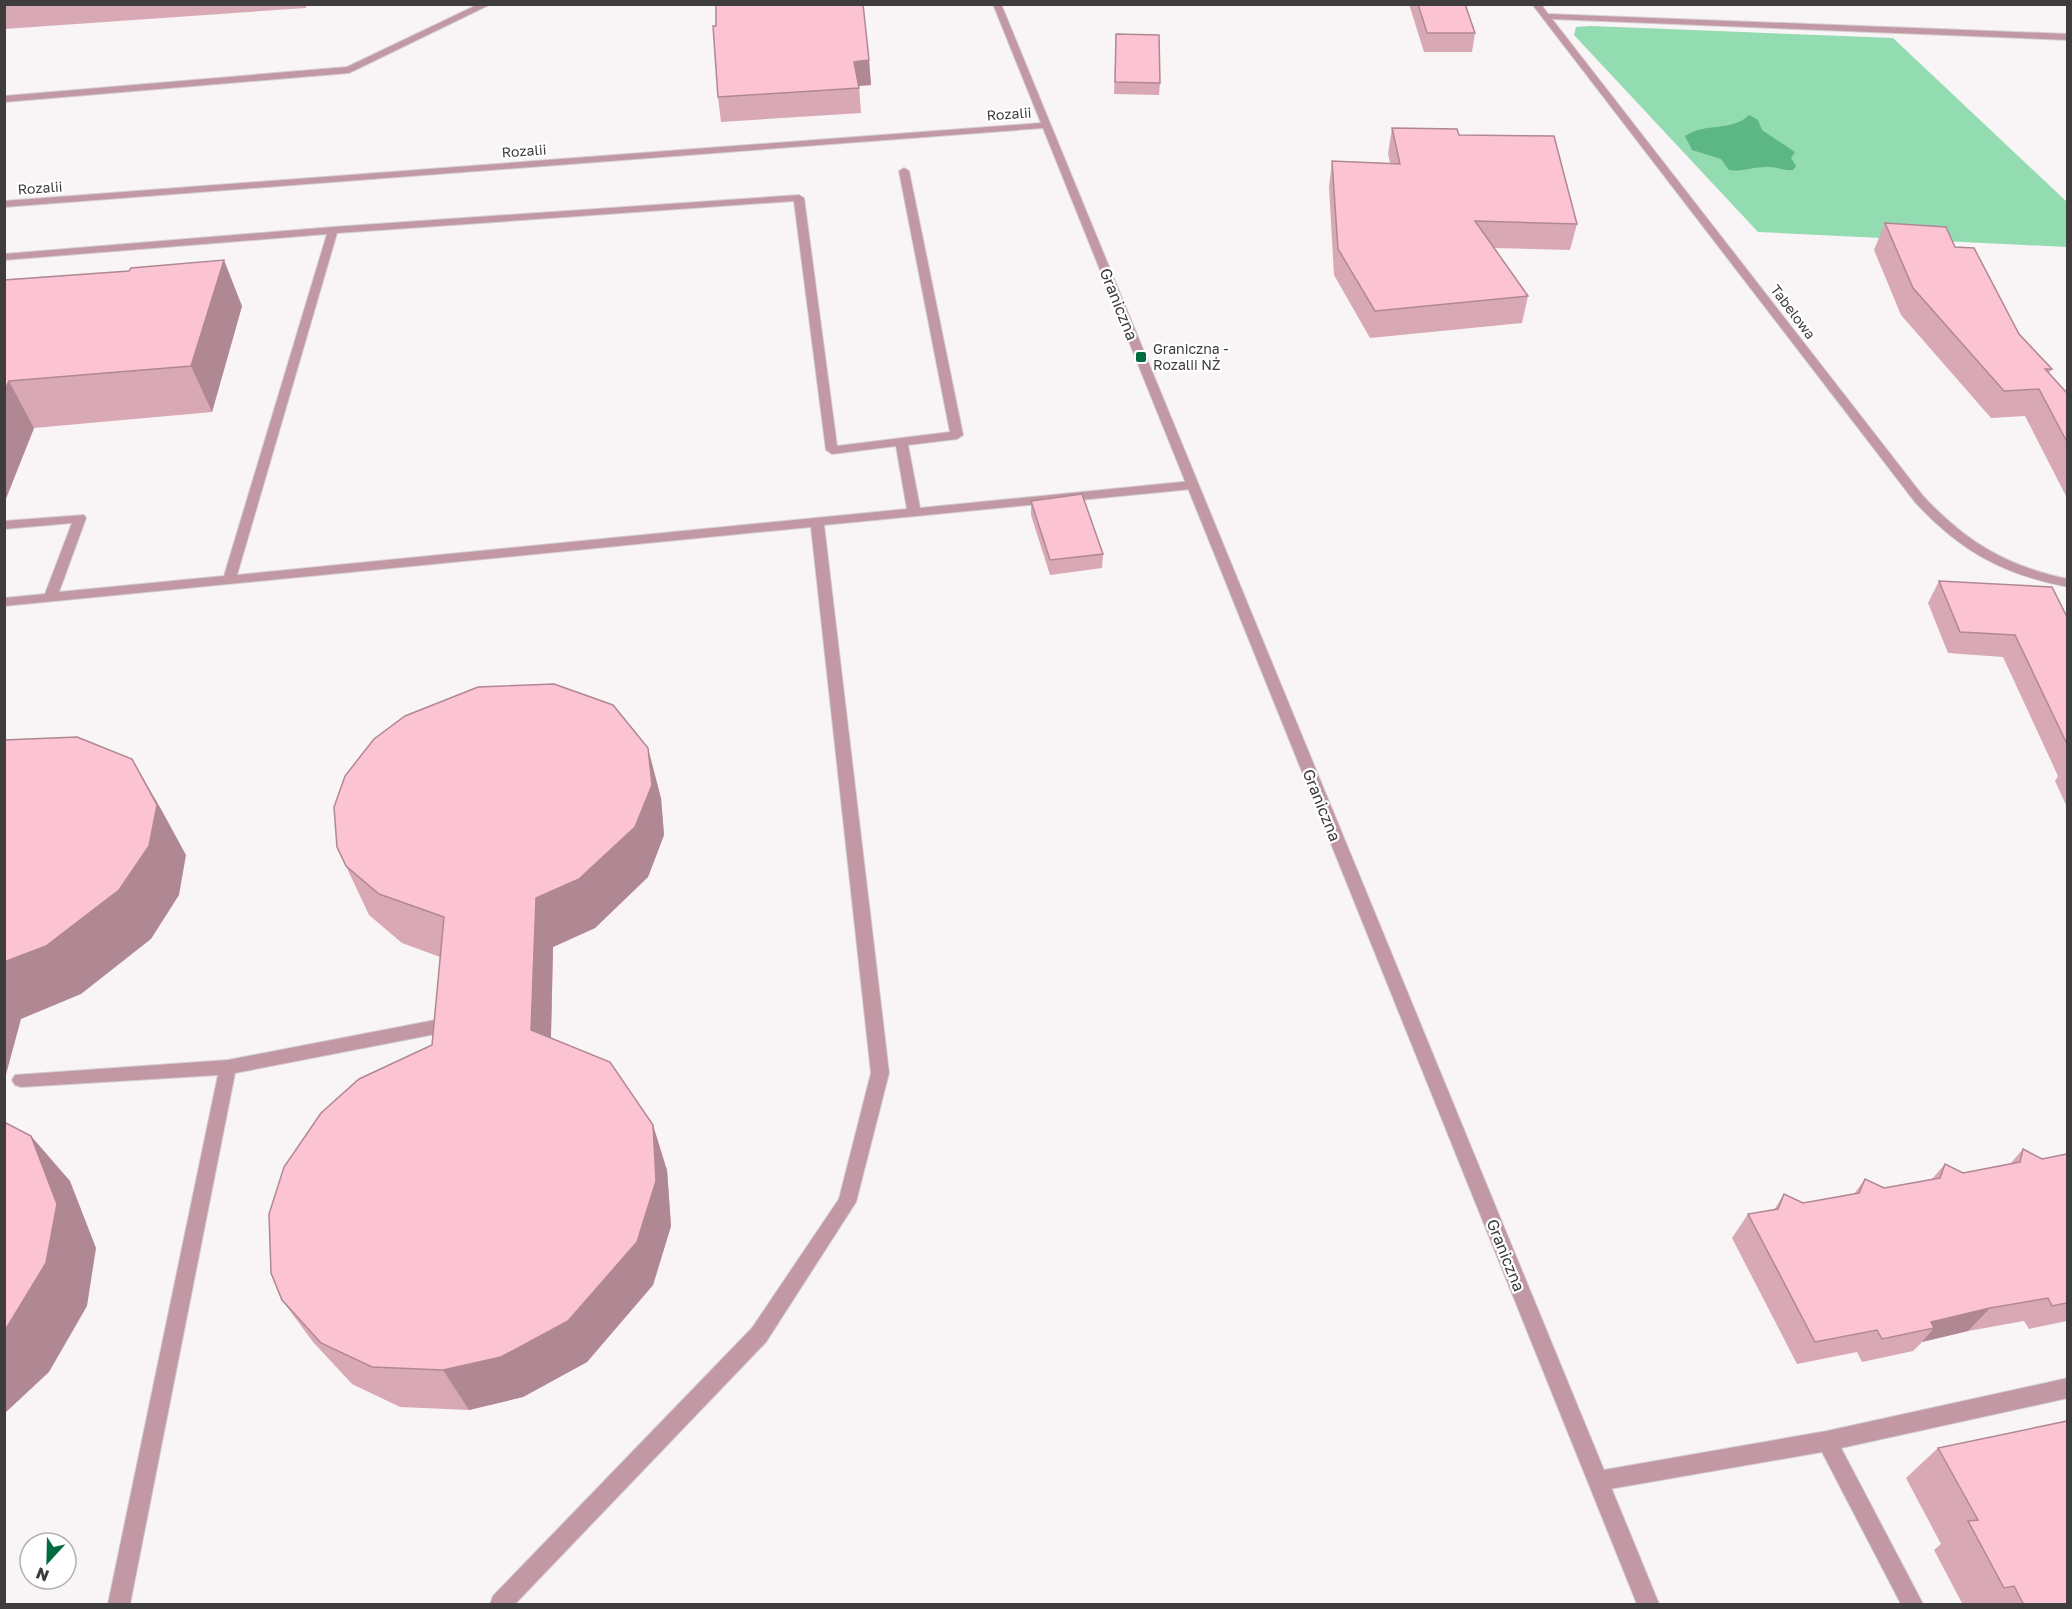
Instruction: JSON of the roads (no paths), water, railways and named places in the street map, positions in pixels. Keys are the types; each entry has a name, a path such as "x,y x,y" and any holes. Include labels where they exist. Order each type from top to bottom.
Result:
{"street":[{"path":"4,99 349,70 487,4"},
{"name":"Graniczna","path":"997,4 1648,1605"},
{"name":"Tabelowa","path":"1536,4 1912,491 1941,524 1992,561 2025,574 2067,583"},
{"path":"1545,16 2067,37"},
{"name":"Rozalii","path":"4,204 1046,125"},
{"path":"4,257 333,230 799,198 832,450 957,435 904,171"},
{"path":"229,580 333,230"},
{"path":"901,442 914,512"},
{"path":"4,602 1192,485"},
{"path":"4,525 80,518 50,598"},
{"path":"501,1605 759,1335 847,1202 880,1073 817,522"},
{"path":"21,1080 228,1067 451,1024"},
{"path":"119,1605 228,1067"},
{"path":"1598,1481 1827,1441 2067,1388"},
{"path":"1827,1441 1912,1605"}],"place":[{"name":"Graniczna - Rozalii NŻ","path":"1141,357"}]}
